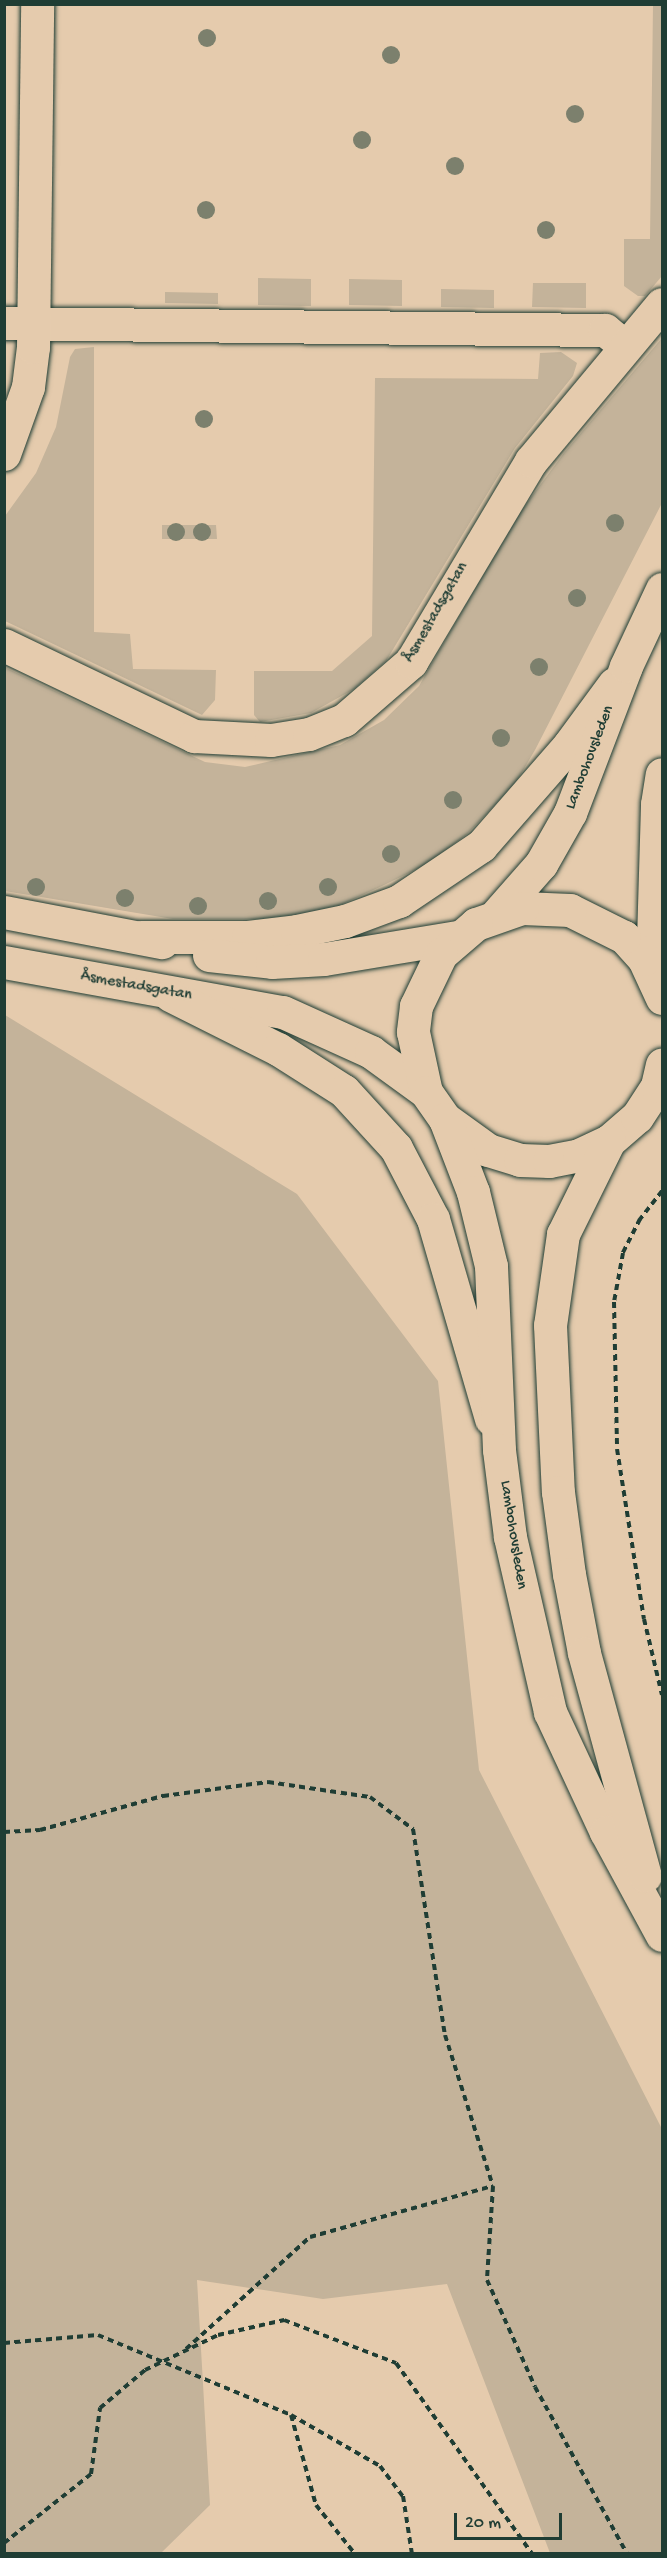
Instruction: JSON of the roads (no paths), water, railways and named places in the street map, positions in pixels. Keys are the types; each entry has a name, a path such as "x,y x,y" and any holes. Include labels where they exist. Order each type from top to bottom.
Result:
{"street":[{"path":"4,454 28,387 19,323 37,4"},
{"name":"Åsmestadsgatan","path":"4,645 194,736 271,740 309,734 344,720 411,662 531,461 625,346 663,304"},
{"path":"19,323 605,330 625,346"},
{"name":"Lambohovsleden","path":"497,914 540,864 570,813 626,666 663,589"},
{"path":"141,936 248,937 297,931 345,921 399,902 482,846 569,745 626,666"},
{"path":"659,988 657,804 663,774"},
{"path":"4,912 141,936 214,957 272,962 324,959 457,937 497,914 549,906 592,917 624,937 659,988"},
{"path":"457,937 428,973 416,1006 415,1058 426,1092 444,1119 488,1150 520,1160 549,1161 579,1155 609,1141 650,1114 663,1065"},
{"name":"Åsmestadsgatan","path":"4,962 292,1016 371,1052 426,1092"},
{"path":"171,994 278,1049 344,1091 396,1148 433,1219 499,1450"},
{"name":"Lambohovsleden","path":"444,1119 473,1192 491,1266 499,1450 510,1537 550,1712 606,1832 661,1932"},
{"name":"Lambohovsleden","path":"609,1141 576,1202 555,1268 550,1325 558,1492 584,1653 661,1932"}]}
